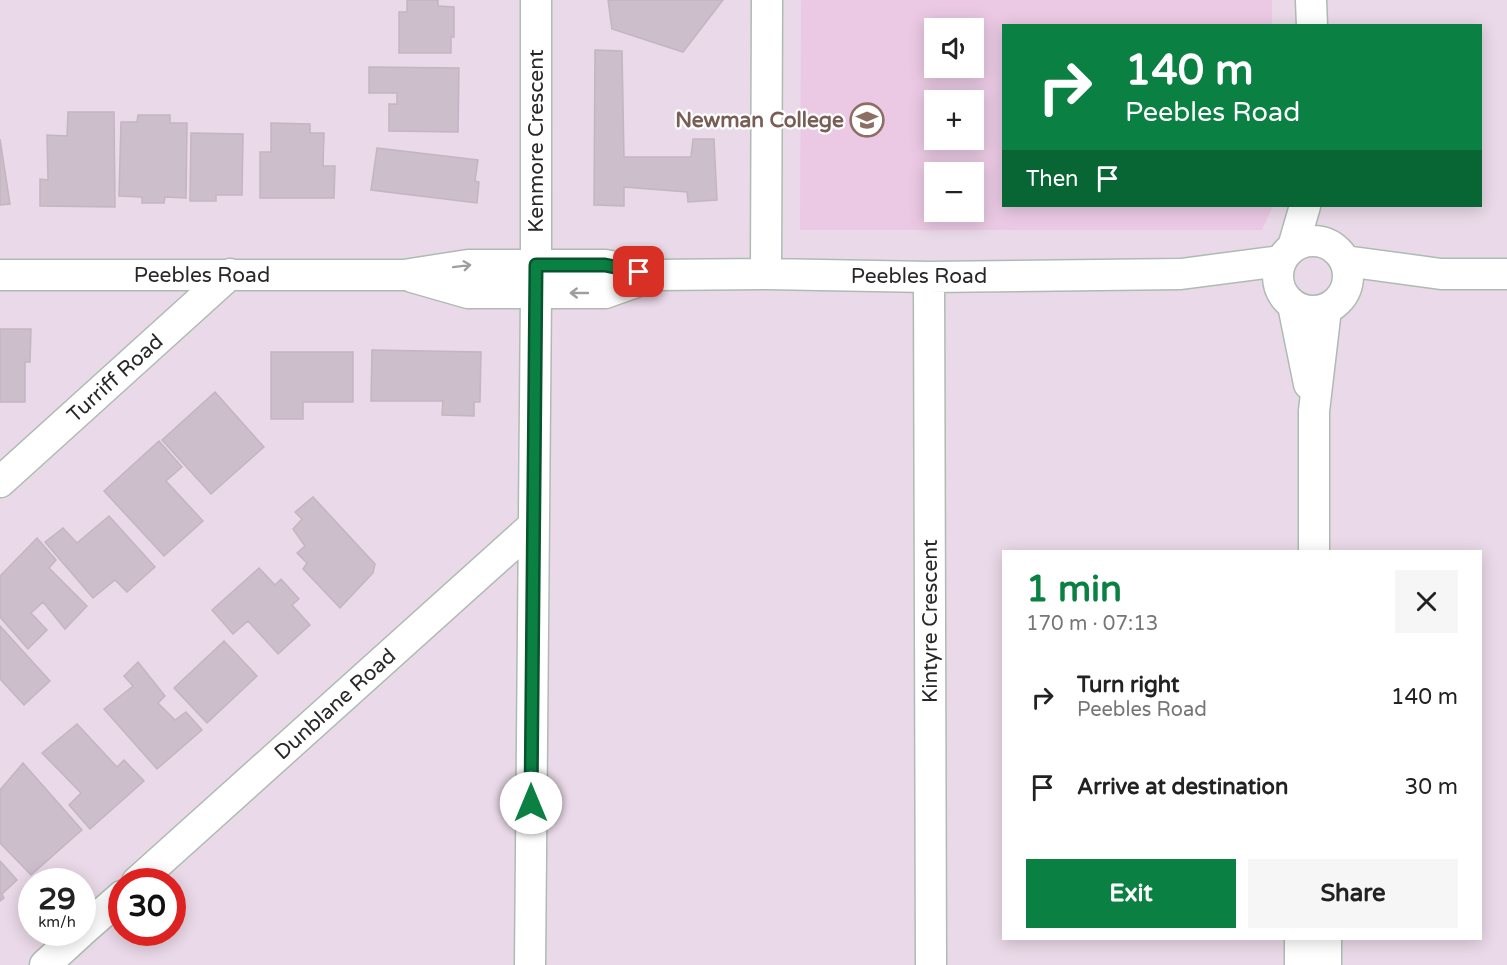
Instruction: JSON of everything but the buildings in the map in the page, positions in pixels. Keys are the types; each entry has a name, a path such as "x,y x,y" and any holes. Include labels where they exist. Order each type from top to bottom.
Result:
{"street":[{"name":"Kenmore Crescent","path":"530,965 536,0"},
{"path":"766,274 767,0"},
{"path":"1311,0 1312,24"},
{"path":"1305,207 1287,276 1314,411"},
{"path":"1314,550 1314,411 1335,276 1319,207"},
{"path":"1287,276 1314,241 1335,276"},
{"name":"Turriff Road","path":"0,482 230,274"},
{"name":"Peebles Road","path":"0,275 404,275 468,293 536,279 604,293 656,275 766,274 929,277 1182,274 1287,276 1303,310 1315,311 1335,276"},
{"path":"1335,276 1507,274"},
{"name":"Kintyre Crescent","path":"929,277 931,965"},
{"name":"Dunblane Road","path":"153,868 533,526"},
{"path":"96,919 108,908"},
{"path":"1300,940 1300,965"},
{"path":"1326,940 1326,965"},
{"path":"52,962 67,946"}],"shaded area":[{"name":"Newman College","path":"801,0 1272,0 1272,24 1002,24 1002,207 1273,207 1262,230 800,230"}],"place":[{"name":"Newman College","path":"867,120"}],"route":[{"path":"531,803 536,265 605,265 639,272"}]}
